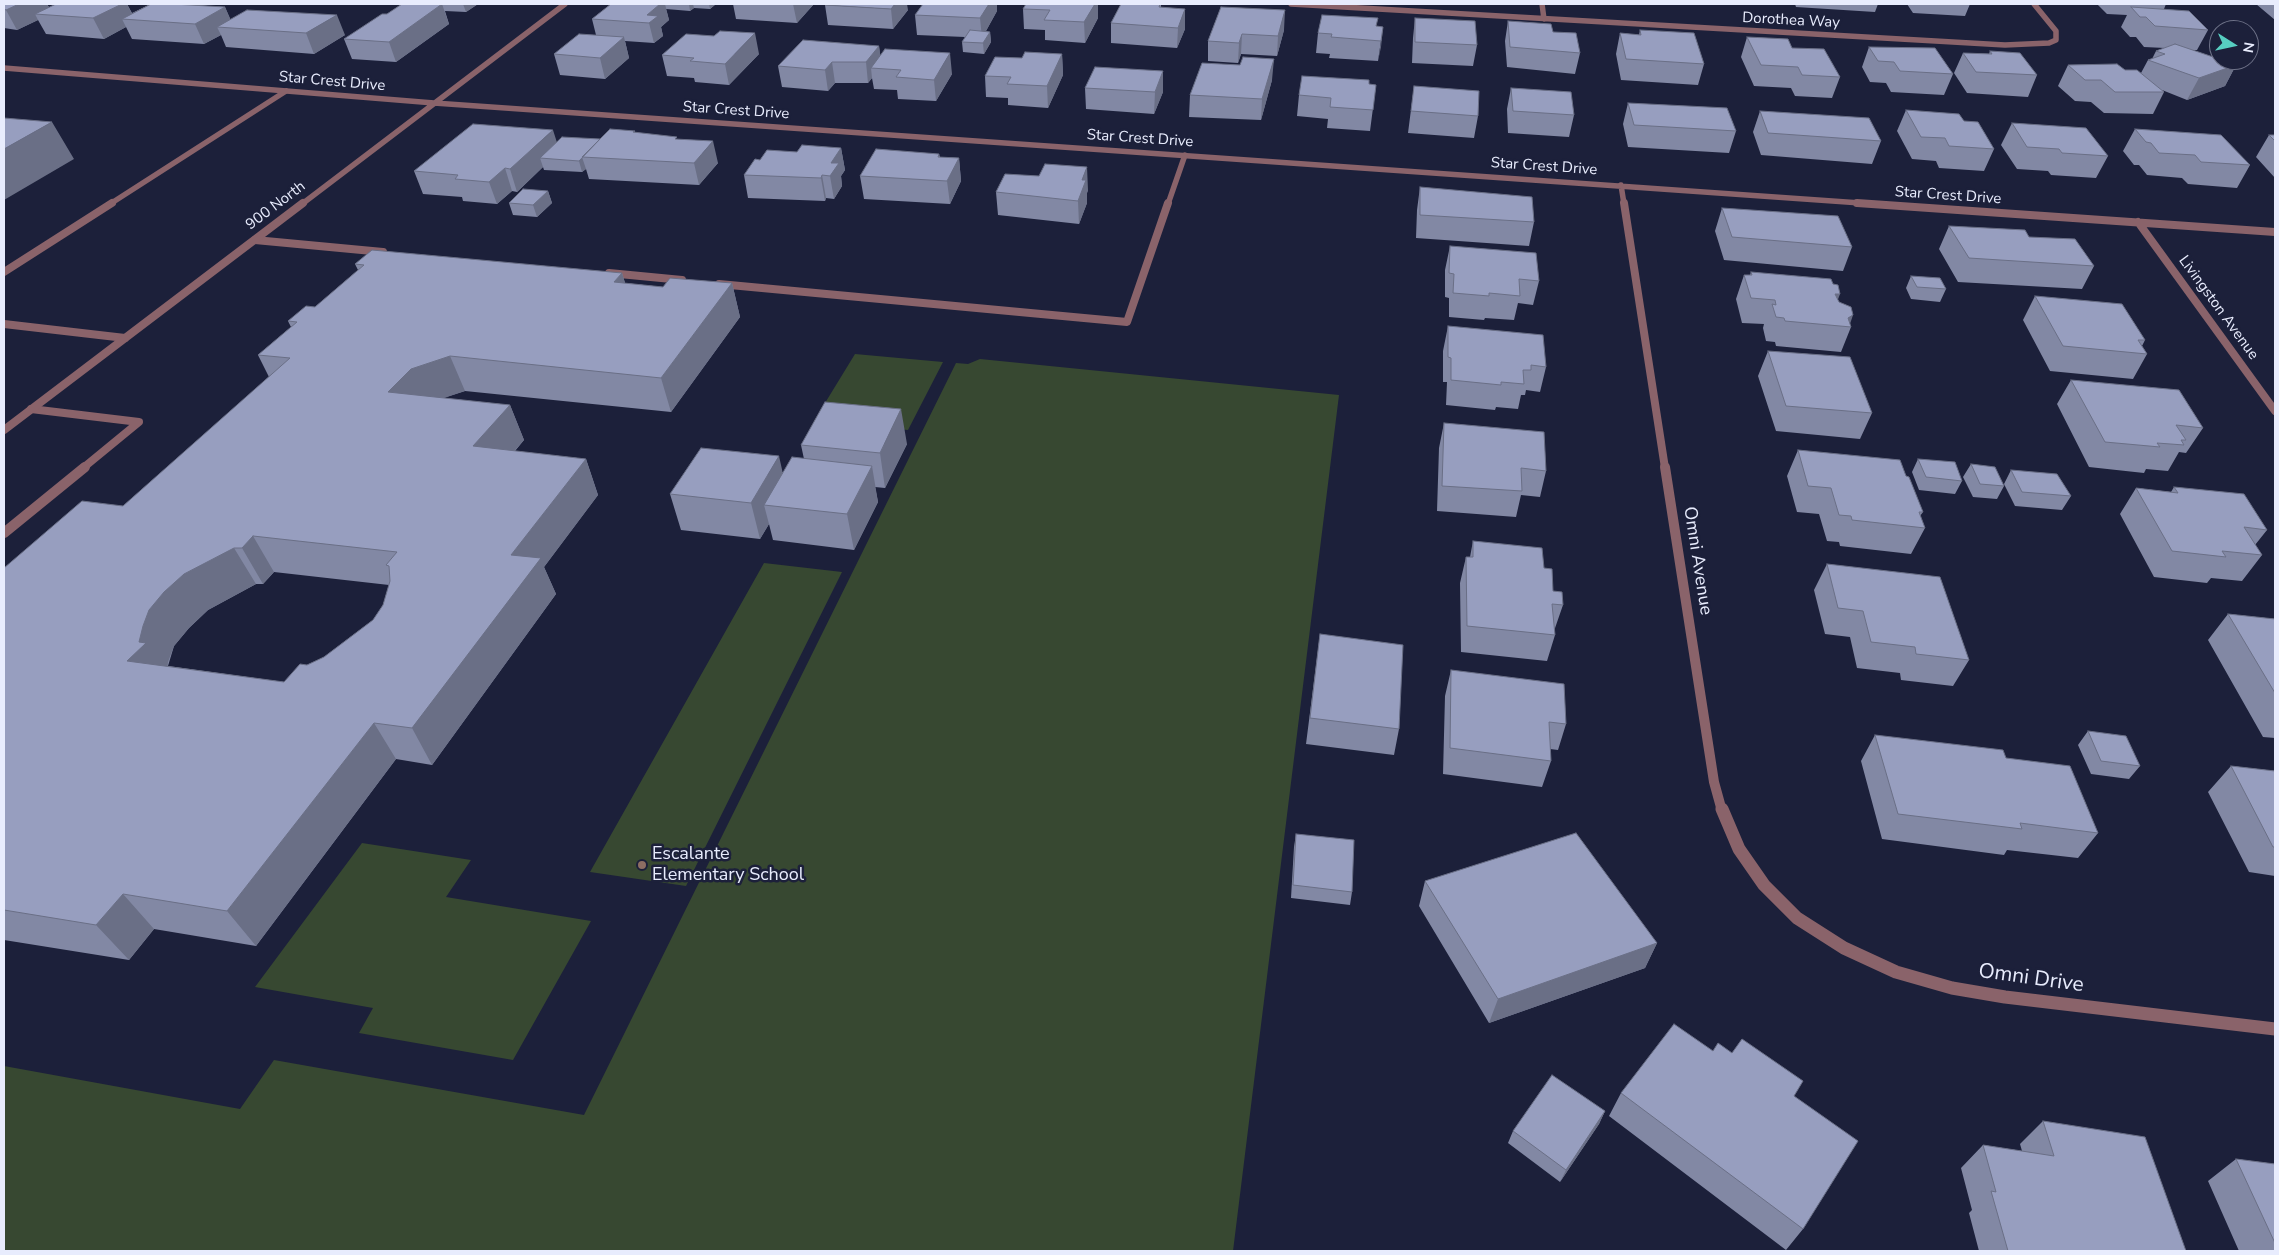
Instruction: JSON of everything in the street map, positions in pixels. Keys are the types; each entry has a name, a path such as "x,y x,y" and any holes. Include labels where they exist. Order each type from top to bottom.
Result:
{"street":[{"name":"900 North","path":"4,430 565,4"},
{"name":"Dorothea Way","path":"1292,4 2005,45 2049,43 2056,40 2056,31 2034,4"},
{"path":"1542,4 1544,19"},
{"name":"Star Crest Drive","path":"4,68 434,103 2275,232"},
{"path":"4,272 286,90"},
{"path":"708,283 1127,322 1185,155"},
{"name":"Omni Avenue","path":"1621,185 1714,782 1723,814 1739,849 1764,885 1797,918"},
{"name":"Livingston Avenue","path":"2138,222 2275,411"},
{"path":"255,240 390,252"},
{"path":"599,272 688,281"},
{"path":"4,324 125,338"},
{"path":"4,533 139,422 31,409"},
{"name":"Omni Drive","path":"1797,918 1844,948 1896,972 1952,988 2005,997 2275,1030"}],"green space":[{"path":"855,354 943,362 908,430 814,421"},
{"path":"980,359 1339,395 1233,1251 4,1251 4,1066 240,1109 274,1060 584,1115 956,363 968,364"},
{"path":"764,563 842,572 686,886 590,872"},
{"path":"362,843 471,860 446,897 591,921 513,1060 359,1033 373,1008 255,987"}],"building":[{"path":"4,4 19,4 6,10 4,9"},
{"path":"56,4 122,4 93,18 35,14"},
{"path":"151,4 225,7 195,24 122,19"},
{"path":"402,4 442,4 389,42 344,39 382,14 387,14"},
{"path":"611,4 660,4 647,15 658,16 649,23 592,19"},
{"path":"895,4 891,9 825,5"},
{"path":"923,4 989,4 980,18 915,15"},
{"path":"1026,4 1095,4 1084,22 1044,20 1050,10 1023,9"},
{"path":"1121,4 1160,4 1159,7 1185,9 1178,28 1111,23"},
{"path":"1221,7 1285,10 1278,36 1242,34 1239,43 1208,41"},
{"path":"2131,7 2189,11 2208,30 2155,26 2146,17 2140,17"},
{"path":"247,10 337,15 306,33 217,27"},
{"path":"1322,15 1378,18 1376,26 1383,27 1381,41 1331,37 1332,34 1318,33"},
{"path":"1415,18 1475,21 1477,45 1415,42"},
{"path":"1508,21 1551,24 1553,32 1576,33 1580,53 1510,47"},
{"path":"970,30 990,32 983,43 962,42"},
{"path":"1640,30 1694,33 1704,64 1626,59 1620,33 1641,35"},
{"path":"720,31 755,33 725,64 690,61 694,58 662,55 686,34 714,36"},
{"path":"579,34 624,37 600,58 554,54"},
{"path":"1747,37 1788,39 1792,48 1824,49 1840,77 1802,75 1798,67 1761,65"},
{"path":"803,40 879,46 866,62 832,62 825,70 778,66"},
{"path":"2175,44 2209,56 2209,70 2222,70 2199,78 2148,60 2165,54 2156,51"},
{"path":"1869,47 1935,48 1953,74 1900,71 1894,62 1878,61"},
{"path":"885,49 950,53 934,80 896,77 901,70 871,68"},
{"path":"1990,51 2020,53 2037,75 1976,72 1963,53 1992,54"},
{"path":"1025,52 1062,54 1047,86 1007,84 1011,77 985,76 995,57 1022,58"},
{"path":"1243,57 1274,59 1262,99 1190,95 1202,63 1240,65"},
{"path":"2117,64 2125,70 2137,70 2164,92 2115,92 2101,80 2085,80 2068,65"},
{"path":"1095,67 1163,71 1155,92 1085,88"},
{"path":"1302,76 1369,80 1369,84 1376,85 1373,110 1330,107 1331,98 1299,95"},
{"path":"1414,86 1479,91 1478,116 1411,111"},
{"path":"1511,88 1571,92 1574,115 1513,111"},
{"path":"1628,103 1727,108 1736,131 1634,125"},
{"path":"1906,110 1959,114 1964,121 1978,122 1994,149 1949,146 1945,138 1921,137"},
{"path":"1760,111 1869,118 1881,141 1768,133"},
{"path":"4,118 52,122 4,149"},
{"path":"2012,123 2086,128 2108,156 2062,153 2059,149 2027,147"},
{"path":"473,124 553,130 510,169 505,168 489,182 455,179 458,175 414,171"},
{"path":"610,129 677,137 675,139 713,141 694,163 582,157"},
{"path":"2135,129 2221,135 2250,165 2201,162 2195,155 2159,153"},
{"path":"2269,135 2275,135 2275,141"},
{"path":"562,137 600,139 579,161 540,158"},
{"path":"802,145 841,148 831,163 839,163 830,176 822,175 821,178 744,175 755,159 760,160 767,150 797,152"},
{"path":"876,149 939,154 938,157 959,158 947,181 860,176"},
{"path":"1045,164 1087,167 1082,180 1086,180 1078,201 996,192 1005,174 1039,176"},
{"path":"1420,187 1532,197 1534,222 1420,215"},
{"path":"523,189 548,191 533,205 509,203"},
{"path":"1722,208 1838,216 1852,247 1732,237"},
{"path":"1949,226 2025,230 2029,237 2075,239 2094,266 1969,258"},
{"path":"1450,246 1536,253 1539,281 1519,279 1520,296 1489,293 1489,296 1453,293 1454,274 1449,273"},
{"path":"372,250 622,273 614,282 663,287 670,278 732,283 661,378 450,356 411,369 388,392 510,405 473,446 586,459 511,555 541,558 412,728 374,723 227,911 123,894 96,925 4,910 4,568 82,501 123,506 290,358 258,355 297,322 288,321 306,306 315,307 364,265 355,264","holes":["253,536 397,552 386,565 389,566 390,581 383,605 373,620 324,657 307,665 300,664 284,682 127,661 146,643 139,642 143,626 149,610 164,592 184,574 234,548 242,548"]},
{"path":"1751,272 1831,279 1833,284 1838,285 1840,294 1835,294 1839,302 1851,307 1853,315 1848,318 1851,327 1785,321 1784,318 1776,317 1772,304 1776,305 1775,300 1751,298 1744,275 1752,275"},
{"path":"1911,276 1940,278 1946,289 1917,287"},
{"path":"2035,296 2122,304 2145,340 2138,340 2147,354 2063,346"},
{"path":"1448,326 1543,335 1546,367 1531,365 1531,370 1523,370 1524,384 1501,382 1501,385 1451,380 1451,358 1448,357"},
{"path":"1768,351 1850,357 1872,413 1786,406"},
{"path":"2071,380 2179,390 2203,428 2176,425 2186,440 2181,440 2184,445 2157,443 2160,447 2105,442"},
{"path":"825,402 901,409 880,453 801,445"},
{"path":"1444,423 1544,432 1546,471 1521,468 1522,491 1442,486"},
{"path":"701,448 779,456 751,503 670,494"},
{"path":"1798,450 1900,460 1923,512 1919,512 1925,528 1852,520 1851,516 1839,515 1831,488 1808,486"},
{"path":"792,457 872,466 847,514 764,505"},
{"path":"1918,459 1955,462 1962,481 1926,477"},
{"path":"1971,464 1995,467 2004,486 1980,484"},
{"path":"2011,470 2057,474 2071,496 2022,492"},
{"path":"2174,487 2244,494 2267,530 2244,527 2262,555 2222,551 2226,557 2172,551 2136,488 2178,493"},
{"path":"1473,541 1542,548 1544,568 1552,569 1553,591 1562,592 1563,605 1552,604 1555,635 1467,626 1466,557 1473,557"},
{"path":"1827,564 1940,577 1969,660 1916,654 1915,647 1871,642 1863,611 1838,608"},
{"path":"2228,614 2275,619 2275,693"},
{"path":"1320,634 1403,645 1399,729 1310,718"},
{"path":"1451,670 1564,684 1566,724 1549,722 1551,761 1450,748"},
{"path":"2088,731 2126,736 2140,766 2101,761"},
{"path":"1875,735 2003,750 2006,758 2070,766 2098,833 2020,823 2022,829 1898,814"},
{"path":"2231,766 2275,771 2275,847 2273,847"},
{"path":"1576,833 1657,943 1498,999 1425,881"},
{"path":"1296,834 1354,840 1352,892 1293,885"},
{"path":"1674,1024 1713,1051 1718,1043 1732,1053 1742,1039 1803,1081 1794,1096 1858,1141 1803,1229 1621,1093"},
{"path":"1552,1075 1605,1111 1566,1170 1513,1131"},
{"path":"2043,1121 2145,1137 2186,1251 2008,1251 1991,1191 1996,1192 1983,1145 2054,1156"},
{"path":"2236,1159 2275,1164 2275,1243"}],"place":[{"name":"Escalante Elementary School","path":"642,865"}]}
